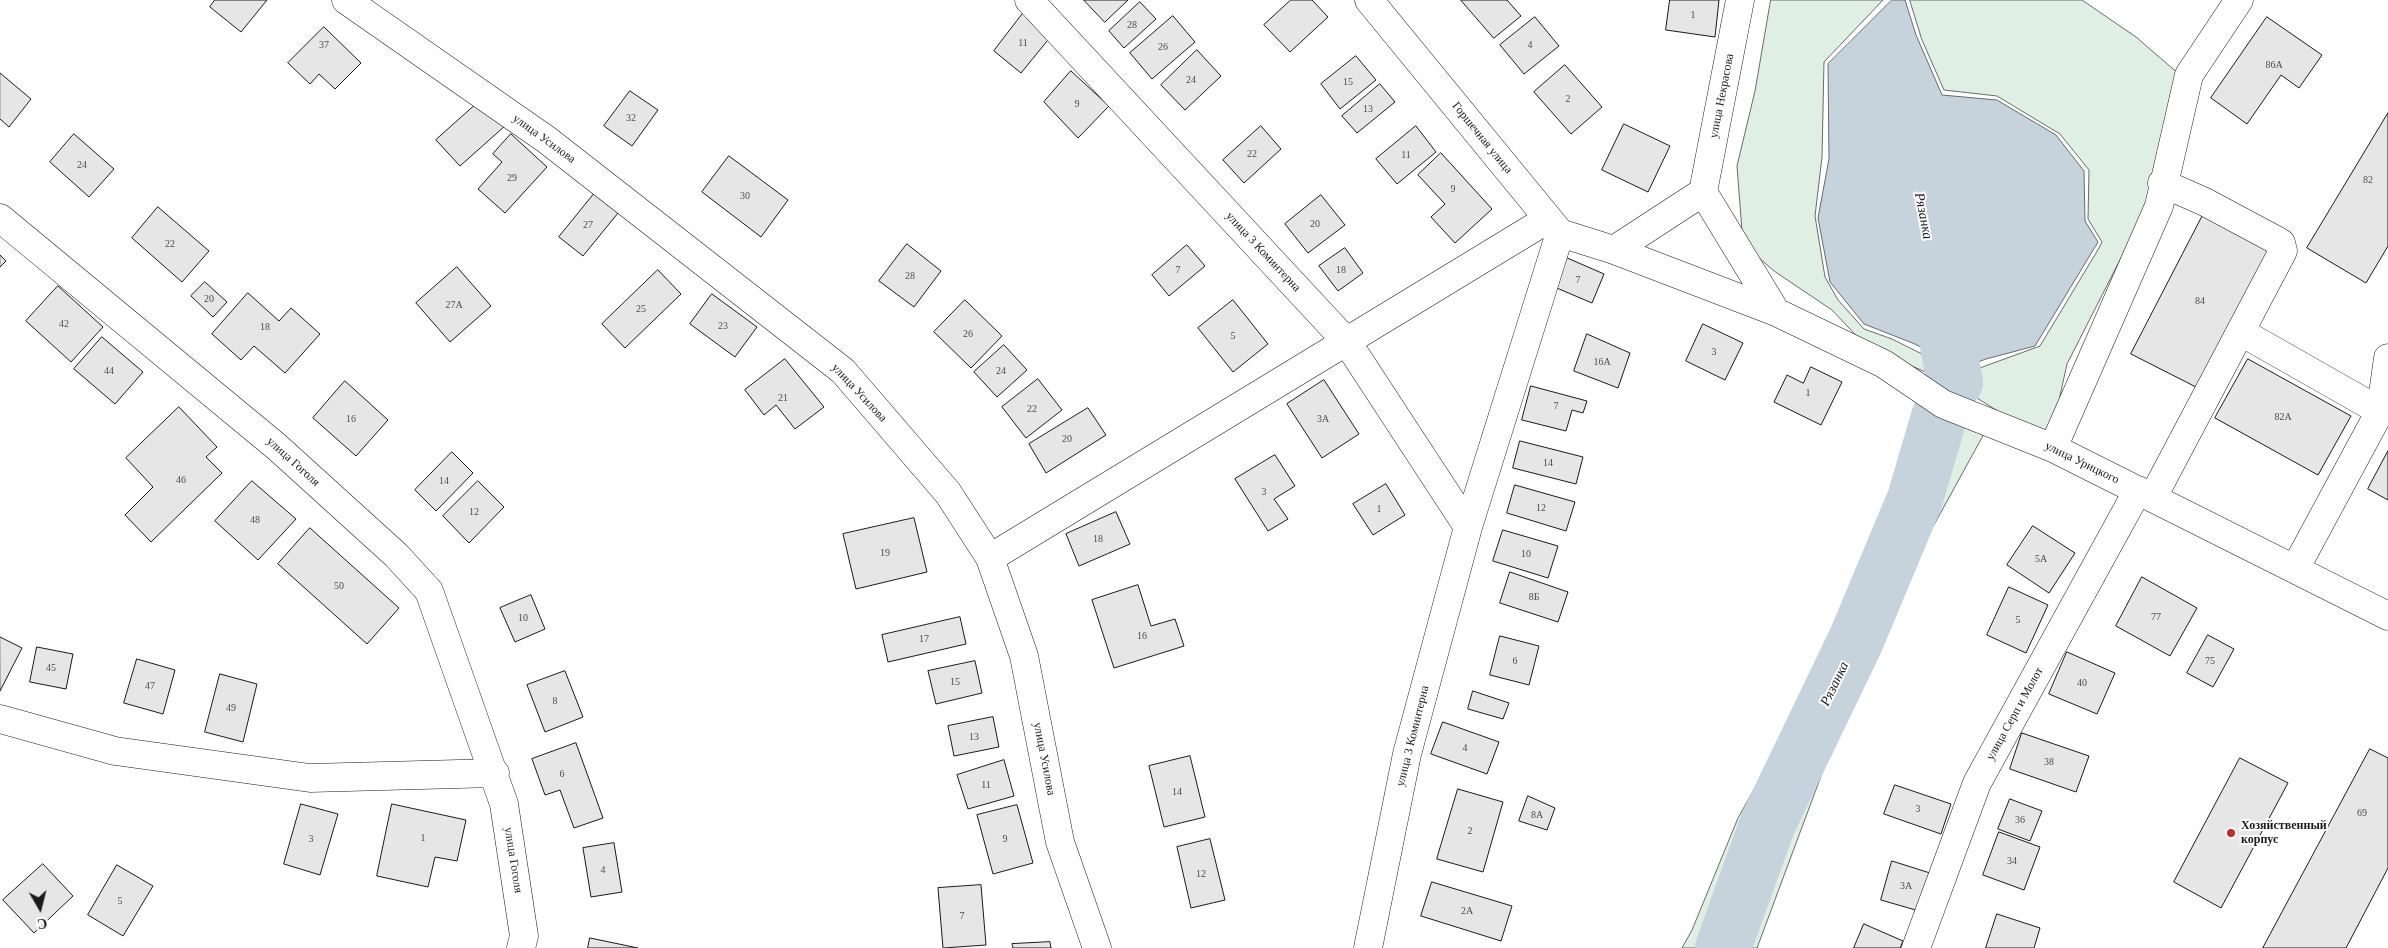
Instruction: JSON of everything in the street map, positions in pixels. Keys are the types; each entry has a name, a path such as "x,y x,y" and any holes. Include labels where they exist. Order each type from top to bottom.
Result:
{"street":[{"name":"улица Усилова","path":"346,0 546,140 843,371 948,493 990,558 1024,656 1060,842 1097,948"},
{"name":"улица 3 Коминтерна","path":"1029,0 1347,342 1468,527"},
{"name":"Горшечная улица","path":"1369,0 1554,226"},
{"name":"улица Некрасова","path":"1703,192 1740,0"},
{"path":"2053,448 2159,206 2162,183 2189,74 2239,0"},
{"name":"улица Серп и Молот","path":"1916,948 1977,782 2241,332 2283,251 2281,243 2205,202 2162,183"},
{"path":"990,558 1347,342 1554,226 1614,250 1703,192 1776,312"},
{"name":"улица Гоголя","path":"0,218 277,447 396,555 429,591 495,773 504,804 524,936 521,948"},
{"name":"улица 3 Коминтерна","path":"1368,948 1407,754 1468,527 1554,226"},
{"name":"улица Урицкого","path":"1614,250 1776,312 1884,364 1943,404 2053,448 2388,616"},
{"path":"2241,332 2380,410"},
{"path":"2295,570 2385,402 2383,394 2388,358"},
{"path":"0,719 115,752 310,778 495,773"}],"green space":[{"path":"1771,0 1883,0 1824,62 1822,157 1815,216 1825,277 1838,300 1864,329 1892,339 1958,372 1955,382 1937,377 1866,346 1832,310 1774,271 1743,244 1737,166 1755,91"},
{"path":"1910,0 2082,0 2136,37 2180,75 2151,199 2067,364 2056,414 2047,435 2009,418 1964,390 1966,373 2040,346 2102,242 2088,219 2089,170 2060,134 1997,96 1944,90 1922,40"},
{"path":"1918,410 1985,432 1912,565 1873,652 1827,760 1757,948 1682,948 1692,930 1738,818 1836,643 1866,583"}],"water":[{"path":"1892,0 1905,0 1916,35 1942,95 1997,100 2056,135 2084,171 2085,221 2098,242 2035,346 1986,359 1960,369 1915,344 1864,324 1830,282 1818,218 1829,159 1828,64"}],"building":[{"path":"215,0 267,0 241,32 210,7"},
{"path":"1084,0 1128,0 1105,22"},
{"path":"1291,0 1312,0 1328,17 1290,52 1264,25"},
{"path":"1461,0 1507,0 1521,16 1494,38"},
{"path":"1670,0 1719,0 1715,37 1666,30"},
{"path":"1140,2 1156,19 1124,48 1109,31"},
{"path":"1024,12 1052,35 1021,73 994,51"},
{"path":"1173,16 1195,42 1152,79 1130,53"},
{"path":"1535,17 1559,46 1524,74 1500,45"},
{"path":"2267,17 2322,55 2299,88 2281,75 2247,124 2211,98"},
{"path":"324,27 361,63 335,89 319,74 310,84 288,63"},
{"path":"1197,50 1221,76 1185,110 1161,85"},
{"path":"1356,56 1376,80 1340,109 1321,84"},
{"path":"1565,65 1602,107 1571,134 1534,92"},
{"path":"1071,71 1109,106 1078,138 1044,102"},
{"path":"0,73 31,99 9,127 0,119"},
{"path":"1380,84 1395,102 1357,133 1342,116"},
{"path":"630,91 658,110 632,146 604,126"},
{"path":"482,99 506,125 460,166 436,140"},
{"path":"2388,113 2388,246 2366,283 2307,248"},
{"path":"1624,124 1670,146 1648,192 1602,170"},
{"path":"1261,126 1281,149 1244,183 1223,160"},
{"path":"1416,126 1436,152 1397,184 1376,159"},
{"path":"74,134 114,169 89,197 50,162"},
{"path":"511,134 547,167 505,213 478,189 502,162 493,154"},
{"path":"1441,153 1492,209 1455,243 1431,217 1445,204 1418,175"},
{"path":"729,156 788,200 761,237 702,192"},
{"path":"594,194 618,213 583,256 559,237"},
{"path":"1321,195 1345,225 1308,253 1285,224"},
{"path":"158,207 209,251 182,282 132,238"},
{"path":"2203,215 2269,249 2196,387 2131,354"},
{"path":"907,244 941,271 914,307 879,281"},
{"path":"1187,245 1205,266 1169,296 1152,275"},
{"path":"1345,248 1363,273 1338,291 1319,266"},
{"path":"0,255 6,261 0,267"},
{"path":"1565,257 1604,274 1592,303 1552,286"},
{"path":"457,267 491,306 450,342 416,303"},
{"path":"658,270 681,294 625,348 602,324"},
{"path":"205,282 227,302 213,317 191,296"},
{"path":"58,286 103,327 71,362 26,321"},
{"path":"248,293 279,321 291,308 320,334 285,373 254,346 241,360 212,334"},
{"path":"712,294 757,327 735,357 690,324"},
{"path":"965,300 1002,336 971,368 934,332"},
{"path":"1233,300 1268,344 1233,372 1198,328"},
{"path":"1703,324 1743,343 1725,380 1686,361"},
{"path":"1587,334 1630,353 1618,388 1574,371"},
{"path":"102,337 143,372 115,404 74,369"},
{"path":"1004,345 1027,370 997,397 974,372"},
{"path":"785,359 824,407 795,429 776,405 764,415 745,390"},
{"path":"2248,359 2351,416 2318,475 2215,418"},
{"path":"1811,367 1842,382 1821,425 1774,402 1787,375 1803,383"},
{"path":"1038,379 1062,410 1026,438 1002,407"},
{"path":"1324,380 1359,434 1322,458 1287,404"},
{"path":"345,381 388,420 356,456 313,418"},
{"path":"1531,386 1587,401 1583,413 1572,410 1566,431 1522,420"},
{"path":"179,407 217,447 206,457 222,473 151,542 125,515 153,487 126,458"},
{"path":"1088,408 1106,435 1046,473 1029,444"},
{"path":"1520,441 1583,457 1576,484 1513,468"},
{"path":"2388,451 2388,500 2368,489"},
{"path":"452,452 473,473 436,511 415,490"},
{"path":"1275,455 1295,486 1274,499 1288,519 1268,531 1235,479"},
{"path":"252,481 296,519 258,560 215,521"},
{"path":"478,481 504,507 469,543 443,516"},
{"path":"1386,484 1405,515 1373,535 1353,504"},
{"path":"1515,485 1575,502 1566,531 1507,513"},
{"path":"1116,512 1130,544 1079,566 1066,534"},
{"path":"914,518 927,572 856,589 843,534"},
{"path":"2033,526 2075,553 2049,593 2007,565"},
{"path":"310,528 399,608 367,644 278,564"},
{"path":"1503,530 1558,546 1548,578 1493,561"},
{"path":"1510,572 1568,592 1558,622 1500,603"},
{"path":"2142,577 2197,608 2170,656 2116,626"},
{"path":"1138,585 1151,626 1175,619 1184,646 1114,668 1092,600"},
{"path":"2009,587 2048,605 2026,653 1987,635"},
{"path":"531,595 545,629 515,642 500,608"},
{"path":"960,617 966,644 888,662 882,635"},
{"path":"2208,635 2234,649 2213,687 2187,673"},
{"path":"1500,636 1539,646 1529,685 1490,675"},
{"path":"0,637 22,648 0,691"},
{"path":"37,647 73,654 66,689 30,682"},
{"path":"2067,652 2115,673 2097,714 2049,694"},
{"path":"137,659 175,670 163,714 124,703"},
{"path":"975,661 982,693 936,704 928,671"},
{"path":"565,671 583,717 545,732 527,685"},
{"path":"220,674 257,684 243,742 205,732"},
{"path":"1473,691 1509,703 1503,719 1468,709"},
{"path":"993,717 999,747 954,756 948,726"},
{"path":"1443,722 1499,742 1487,774 1431,754"},
{"path":"2022,733 2089,756 2076,792 2010,769"},
{"path":"576,743 603,818 574,828 560,790 545,795 532,759"},
{"path":"2370,749 2388,758 2388,868 2346,948 2263,948"},
{"path":"1190,756 1205,817 1164,827 1149,766"},
{"name":"Хозяйственный корпус","path":"2240,758 2288,783 2221,908 2174,882"},
{"path":"1004,760 1014,796 968,809 957,775"},
{"path":"1895,785 1951,804 1941,834 1884,814"},
{"path":"1458,789 1503,802 1483,872 1437,859"},
{"path":"1528,796 1555,808 1547,830 1519,821"},
{"path":"2010,799 2042,811 2030,841 1998,829"},
{"path":"301,804 338,814 320,875 284,864"},
{"path":"392,804 466,820 457,861 435,857 428,887 377,876"},
{"path":"1017,805 1033,863 993,874 977,815"},
{"path":"1999,832 2040,847 2024,890 1983,875"},
{"path":"1210,839 1225,900 1191,908 1177,847"},
{"path":"614,843 622,892 591,897 583,848"},
{"path":"1892,861 1930,873 1919,911 1881,900"},
{"path":"43,864 73,896 34,933 3,900"},
{"path":"117,865 153,886 123,936 88,915"},
{"path":"1432,882 1512,906 1501,941 1421,916"},
{"path":"981,885 986,945 943,948 938,888"},
{"path":"1997,914 2040,928 2034,948 1986,948"},
{"path":"1864,924 1903,941 1900,948 1854,948"},
{"path":"590,938 638,948 588,948"},
{"path":"1050,942 1051,948 1013,948 1012,944"}],"waterway":[{"name":"Рязанка","path":"1937,288 1955,382"},
{"name":"Рязанка","path":"1723,948 1768,823 1856,640 1915,499 1939,417"}],"place":[{"name":"Хозяйственный корпус","path":"2231,833"}]}
